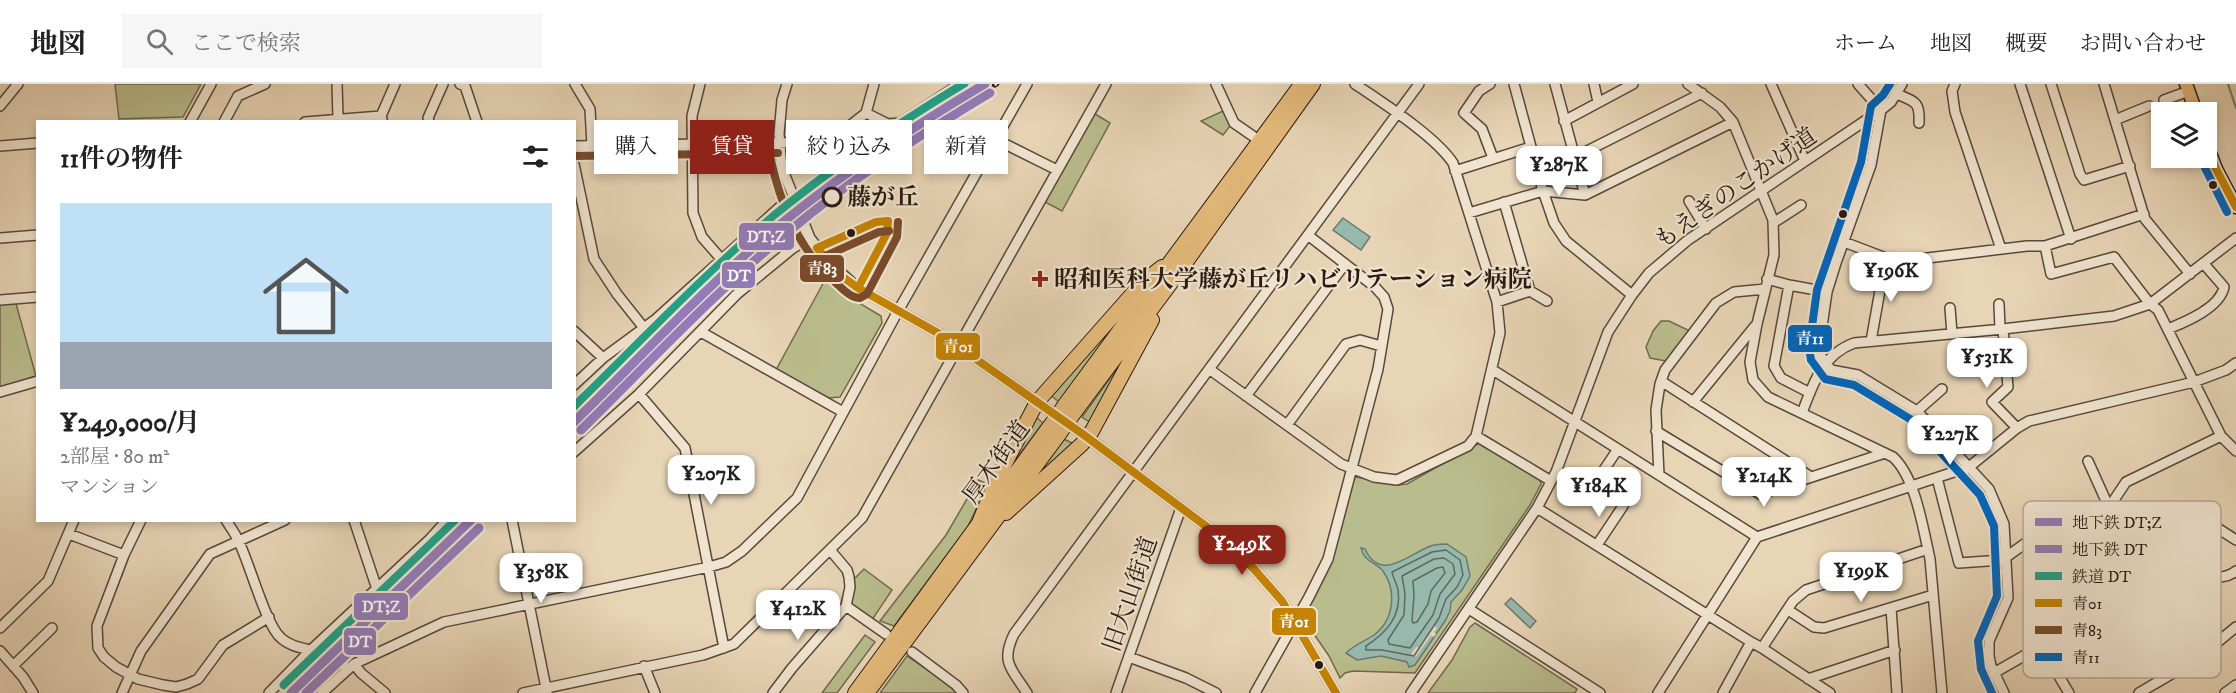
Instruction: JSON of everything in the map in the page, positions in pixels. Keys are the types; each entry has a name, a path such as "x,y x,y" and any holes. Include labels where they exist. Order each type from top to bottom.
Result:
{"highway":[{"name":"厚木街道","path":"855,693 1055,429 1177,255 1302,84"},
{"name":"厚木街道","path":"1069,409 1176,276 1313,84"},
{"path":"985,524 996,481 1037,402 1143,282 1177,255"},
{"path":"985,524 1017,504 1087,438 1176,276"},
{"name":"厚木街道","path":"867,693 985,524"}],"main road":[{"path":"2216,168 2236,207"}],"street":[{"path":"0,106 18,84"},
{"path":"191,120 211,84"},
{"path":"225,120 238,96 265,84"},
{"path":"337,84 338,117"},
{"path":"318,120 338,117 382,119 395,84"},
{"path":"428,120 443,84"},
{"path":"460,84 465,86 476,120"},
{"path":"575,84 590,109 592,146"},
{"path":"692,120 700,84"},
{"path":"787,84 782,100 778,143 782,168 810,238 843,277 958,347 1134,472 1210,530 1253,568 1282,602 1336,693"},
{"path":"774,143 829,142 866,113 874,84"},
{"path":"866,113 888,124 900,123 958,84"},
{"path":"1008,120 1027,84"},
{"path":"523,693 546,690 703,654 734,644 831,551 862,518 1106,84"},
{"path":"1216,84 1234,123 1260,141"},
{"path":"1209,369 1341,464 1374,477 1397,480 1468,446 1476,436 1500,333 1497,302 1455,171 1447,154 1399,114 1355,84"},
{"path":"1027,693 1006,659 1007,647 1014,634 1419,84"},
{"path":"1490,84 1479,91 1464,113 1482,129 1493,158"},
{"path":"1514,84 1554,223 1566,241 1632,295"},
{"path":"1555,84 1585,195"},
{"path":"1594,84 1598,102"},
{"path":"1564,121 1633,84"},
{"path":"1688,84 1720,107 1733,122 1763,191 1773,223 1774,255 1750,362 1753,380 1768,397 1885,453 1900,463 1907,473 1927,540 1942,693"},
{"path":"1771,84 1805,161"},
{"path":"1858,84 1881,110 1871,165 1827,292 1819,347 1820,356 1831,370 1857,375 1917,411 1989,489 2004,524 2007,558 2008,598 1989,641 1989,656 2004,693"},
{"name":"もえぎのこかげ道","path":"1411,693 1537,508 1567,442 1608,332 1632,295 1656,267 1706,229 1881,110 1897,94 1902,84"},
{"path":"1955,84 1952,91 1954,112 2001,249"},
{"path":"2020,84 2071,238"},
{"path":"2050,84 2084,180 2130,166"},
{"path":"2104,84 2145,219 2190,274"},
{"path":"2164,100 2188,88"},
{"path":"1575,157 1702,93"},
{"path":"1897,94 1915,102 1921,119"},
{"path":"2115,120 2149,106"},
{"path":"1469,213 1543,191 1585,195 1733,122"},
{"path":"0,146 36,143"},
{"path":"576,146 690,143"},
{"path":"1008,146 1057,170"},
{"path":"1455,171 1531,147"},
{"path":"576,174 594,259 617,294 644,328"},
{"path":"692,174 693,213 702,237 722,260"},
{"path":"322,693 351,667 444,622 709,567 726,562 742,551 796,498 898,310 977,174"},
{"path":"576,383 603,358 644,328 782,205 794,197"},
{"path":"1689,201 1706,229"},
{"path":"1504,202 1530,291 1547,301"},
{"path":"1773,223 1801,205"},
{"path":"1844,242 1890,259 1918,259 2045,246 2145,214"},
{"path":"0,238 36,235"},
{"path":"1255,693 1309,597 1328,558 1378,369 1388,309 1384,297 1309,236"},
{"path":"576,450 639,394 737,294 794,248 810,238"},
{"path":"1802,413 1825,363 1840,348 1870,341 2114,316 2150,304 2236,238"},
{"path":"2045,246 2050,274 2114,257 2150,304 2158,310 2221,436 2236,451"},
{"path":"1870,341 1882,279 1890,259"},
{"path":"1246,396 1345,264"},
{"path":"2168,330 2196,317 2223,292 2224,287 2204,264"},
{"path":"1659,475 1656,410 1661,381 1665,370 1716,303 1734,292 1766,284 1789,285 1827,292"},
{"path":"1789,285 1774,366 1781,378 1810,393"},
{"path":"1497,302 1530,291"},
{"path":"0,300 36,297"},
{"path":"1999,304 2008,387 1992,402 2017,428"},
{"path":"1950,308 1952,334"},
{"path":"1693,402 1757,324"},
{"path":"701,332 843,412"},
{"path":"576,333 603,358"},
{"path":"1287,425 1346,344 1360,340 1382,346"},
{"path":"1658,693 1757,537 1969,467 2029,421 2194,382 2226,370 2236,363"},
{"path":"1493,370 1757,537"},
{"path":"1661,381 1811,477"},
{"path":"0,393 36,382"},
{"path":"1917,411 1942,389"},
{"path":"639,394 685,448 724,648"},
{"path":"1656,431 1760,494 1885,453"},
{"path":"1476,436 1551,481"},
{"path":"2114,501 2126,482 2221,436"},
{"path":"1593,486 1618,449"},
{"path":"2088,461 2106,501"},
{"path":"1937,478 1959,563 2002,560 2023,546"},
{"path":"1597,545 1623,506"},
{"name":"旧大山街道","path":"1116,693 1181,508"},
{"path":"1537,508 1830,693"},
{"path":"0,628 48,581 73,522"},
{"path":"140,522 124,555 97,626 98,648 104,657 130,676 176,687 198,679 223,645 269,617"},
{"path":"227,522 238,540 275,632 283,640 325,653 351,667 385,693"},
{"path":"122,693 141,651 210,554 280,522"},
{"path":"355,522 376,589"},
{"path":"269,693 445,522"},
{"path":"512,522 546,690"},
{"path":"2221,530 2236,540"},
{"path":"69,534 124,555"},
{"path":"1762,648 1793,601 1806,590 1928,549"},
{"path":"773,693 846,606 849,577 847,570 831,551"},
{"path":"2221,577 2226,577 2236,571"},
{"path":"1788,610 1814,627 1824,628 1933,596"},
{"path":"846,606 886,634"},
{"path":"1891,608 1897,693"},
{"path":"1469,609 1600,693"},
{"path":"2221,640 2236,627"},
{"path":"13,666 52,628"},
{"path":"1723,693 1751,642"},
{"path":"1808,679 1895,650"},
{"path":"0,651 33,693"},
{"path":"912,652 956,685 963,693"},
{"path":"1994,673 2023,656"},
{"path":"1129,657 1216,693"},
{"path":"644,666 655,693"},
{"path":"2060,678 2069,693"},
{"path":"2139,693 2165,678"},
{"path":"2225,693 2236,685"}],"green space":[{"path":"115,84 201,84 183,117 119,119"},
{"path":"1223,111 1230,126 1223,135 1201,121"},
{"path":"1092,112 1110,123 1062,211 1043,201"},
{"path":"826,278 859,303 881,316 882,323 840,397 829,398 776,370"},
{"path":"1135,299 1059,402 1048,393"},
{"path":"15,300 36,376 0,387 0,301"},
{"path":"1661,321 1669,321 1690,331 1666,361 1650,358 1646,347 1653,331"},
{"path":"1134,345 1091,423 1082,417"},
{"path":"1035,416 1043,423 1003,477"},
{"path":"1064,439 1074,444 1025,491"},
{"path":"1481,442 1540,478 1541,484 1530,505 1415,673 1353,671 1345,673 1340,678 1329,656 1305,621 1307,611 1333,558 1351,480 1356,477 1398,485 1407,484"},
{"path":"978,480 988,484 967,528 894,626 880,621 946,535"},
{"path":"864,569 892,590 872,620 852,604 852,581"},
{"path":"1475,623 1577,689 1575,693 1428,693 1452,660 1470,627"},
{"path":"865,635 875,642 837,693 822,693"},
{"path":"907,656 954,688 958,693 880,693"}],"water":[{"path":"1343,218 1370,237 1361,250 1333,230"},
{"path":"1447,544 1466,557 1470,576 1462,590 1451,602 1445,621 1415,665 1409,667 1407,662 1381,656 1357,660 1346,653 1381,629 1391,605 1390,587 1383,571 1367,559 1361,548 1365,549 1371,559 1378,564 1386,565 1394,564 1430,546"},
{"path":"1511,598 1536,621 1530,628 1505,604"}],"pier":[{"path":"1434,626 1437,628 1434,637 1431,635 1416,657 1411,654 1416,647 1419,648"}],"waterway":[{"path":"2228,84 2236,108"}],"railway":[{"path":"604,400 716,286 781,229 850,176 922,128 997,84"}],"metro line":[{"name":"DT;Z","path":"576,420 702,295 782,223 881,150 985,84"},
{"name":"DT","path":"581,430 708,303 788,232 886,158 990,93"},
{"name":"DT;Z","path":"291,693 469,522"},
{"name":"DT","path":"306,693 479,528"}],"rail line":[{"name":"DT","path":"576,405 697,286 773,217 866,147 964,84"},
{"name":"DT","path":"284,685 454,522"}],"transit line":[{"name":"青11","path":"1890,84 1883,95 1871,106 1861,162 1817,290 1809,348 1811,360 1825,379 1854,385 1910,419 1980,495 1994,526 1997,596 1978,641 1981,669 1992,693"},
{"name":"青83","path":"576,156 778,153"},
{"name":"青11","path":"2205,168 2227,212"},
{"name":"青01","path":"2216,168 2236,207"},
{"name":"青83","path":"774,172 790,221 810,254 837,284 857,298 867,294 897,237 898,222"},
{"name":"青01","path":"817,248 876,222 888,221"},
{"name":"青01","path":"858,288 887,233 888,221"},
{"name":"青83","path":"821,258 879,232 889,231"},
{"name":"青01","path":"817,248 843,277 858,288 943,336 1084,435 1211,530 1253,568 1282,601 1336,693"}],"place":[{"name":"藤が丘","path":"832,197"},
{"name":"昭和医科大学藤が丘リハビリテーション病院","path":"1040,279"}]}
